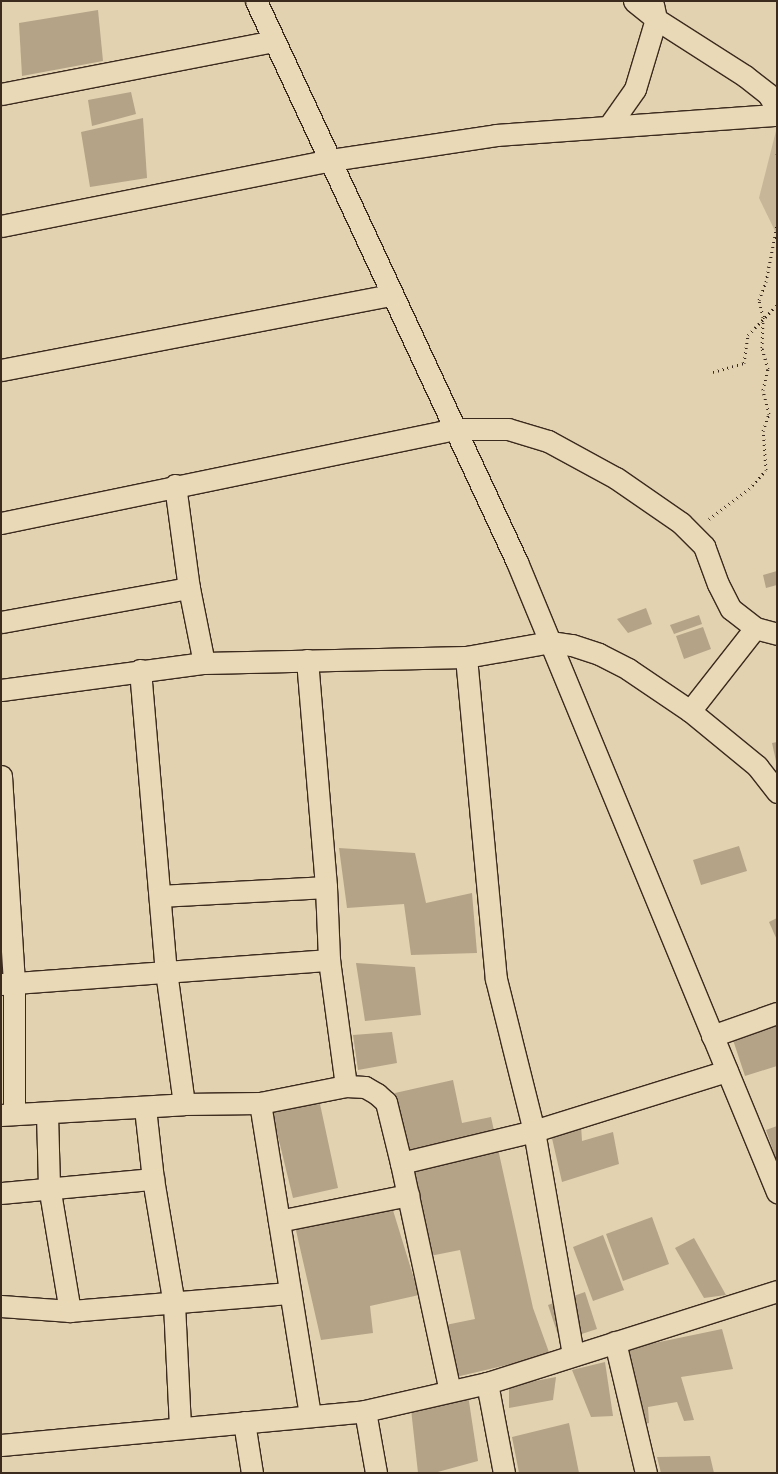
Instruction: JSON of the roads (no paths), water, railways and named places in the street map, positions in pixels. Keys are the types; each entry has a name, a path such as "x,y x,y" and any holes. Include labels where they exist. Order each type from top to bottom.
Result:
{"street":[{"path":"256,1 456,429 550,642 777,1192"},
{"path":"634,1 654,10 745,76 768,94 777,109"},
{"path":"609,126 634,89 654,10"},
{"path":"1,94 274,41"},
{"path":"1,226 330,160 496,135 777,115"},
{"path":"1,370 392,295"},
{"path":"1,523 175,485 456,429 508,429 548,441 616,478 691,531 704,546 718,584 731,609 755,628 777,634"},
{"path":"175,485 189,588 204,663"},
{"path":"1,622 189,588"},
{"path":"690,711 755,628"},
{"path":"1,690 204,663 466,657 550,642 572,644 599,654 690,711 757,766 777,792"},
{"path":"466,657 496,978 534,1131 573,1355"},
{"path":"307,660 326,887 329,960 346,1086"},
{"path":"140,670 166,971 184,1104"},
{"path":"1,776 8,983 8,1115 145,1108 184,1104 260,1103 346,1086 365,1087 386,1102 450,1391"},
{"path":"160,896 326,887"},
{"path":"8,983 329,960"},
{"path":"712,1036 777,1013"},
{"path":"401,1163 534,1131 727,1071"},
{"path":"260,1103 310,1415"},
{"path":"145,1108 153,1179 174,1304 180,1426"},
{"path":"48,1114 49,1186 70,1311"},
{"path":"1,1193 49,1186 153,1179"},
{"path":"279,1222 408,1195"},
{"path":"1,1445 180,1426 365,1412 487,1383 777,1291"},
{"path":"1,1306 70,1311 174,1304 290,1293"},
{"path":"615,1342 646,1473"},
{"path":"487,1383 504,1473"},
{"path":"365,1412 376,1473"},
{"path":"244,1422 252,1473"}]}
